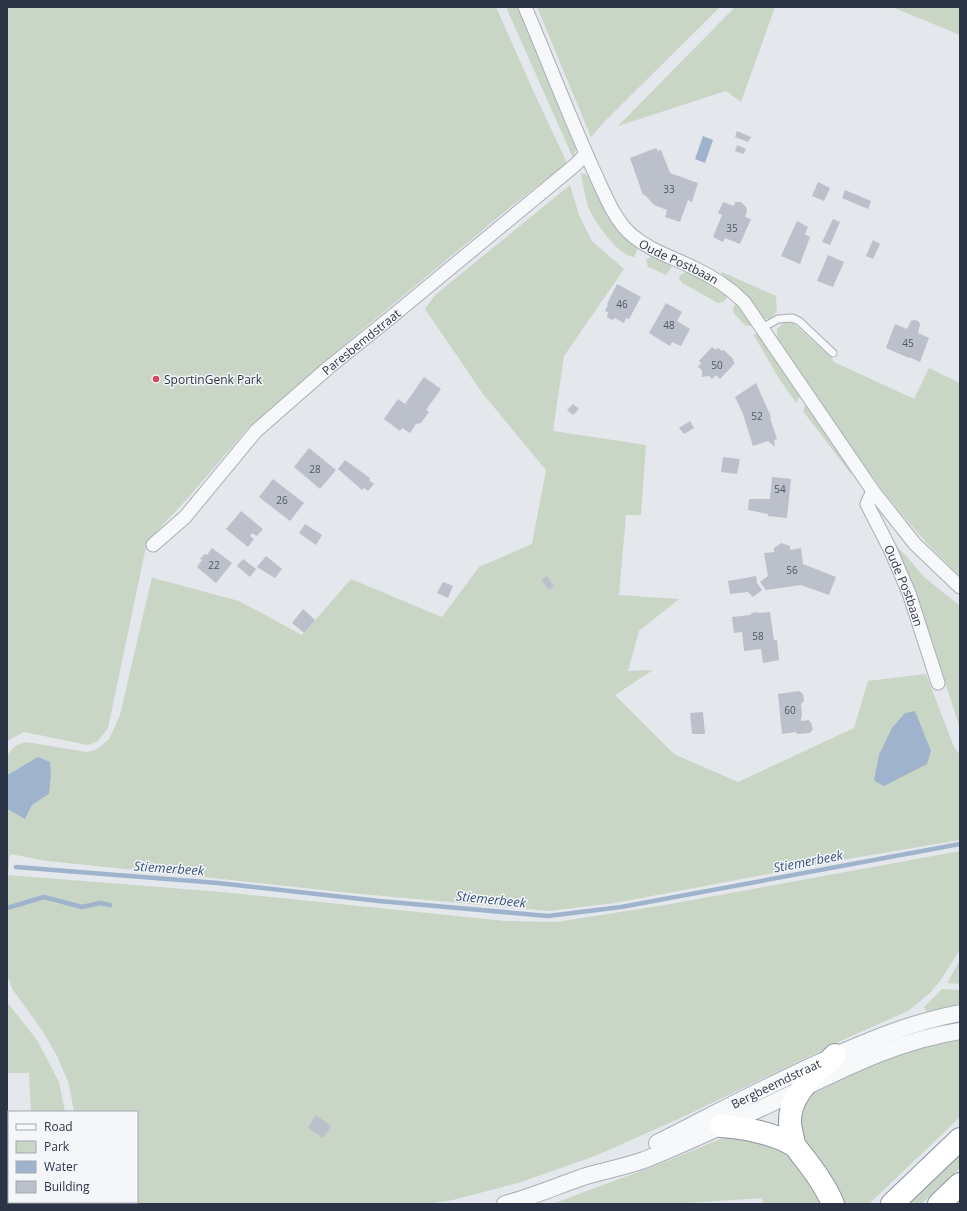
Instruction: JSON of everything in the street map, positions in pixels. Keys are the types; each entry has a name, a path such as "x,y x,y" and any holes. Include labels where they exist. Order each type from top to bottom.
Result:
{"highway":[{"path":"794,1145 790,1123 793,1102 803,1087 835,1055"},
{"path":"722,1126 737,1127 770,1135 794,1145 814,1169 828,1192 833,1204"},
{"path":"892,1204 960,1139"},
{"path":"939,1204 960,1184"}],"street":[{"name":"Oude Postbaan","path":"525,7 586,154 607,200 621,223 632,236 658,253 691,266 731,288 744,302 873,491 915,544 960,587"},
{"name":"Paresbemdstraat","path":"153,545 185,517 256,431 328,368 574,166 586,154"},
{"name":"Oude Postbaan","path":"873,491 868,504 909,593 938,683"},
{"name":"Bergbeemdstraat","path":"505,1204 536,1200 600,1172 798,1072 866,1041 933,1018 960,1013"},
{"name":"Bergbeemdstraat","path":"600,1172 643,1160 722,1126 803,1087 890,1049 946,1033 960,1031"}],"lane":[{"path":"762,328 778,319 792,318 799,321 833,353"}],"green space":[{"name":"SportinGenk Park","path":"7,7 496,7 567,163 508,209 362,330 248,428 188,498 147,542 108,728 98,741 88,745 24,732 7,741"},
{"path":"506,7 520,7 575,138 576,150 573,158"},
{"path":"537,7 720,7 603,123 591,137"},
{"path":"735,7 775,7 741,102 726,91 618,126"},
{"path":"892,7 960,7 960,35"},
{"path":"581,173 585,174 594,181 615,227 622,235 636,246 637,250 634,257 621,251 607,237 595,221 588,207"},
{"path":"570,185 579,215 592,241 624,269 564,356 553,431 646,445 641,515 626,515 619,595 679,599 639,631 628,671 653,670 615,695 674,754 738,782 854,728 868,681 926,674 954,747 960,755 960,840 842,860 615,903 549,911 350,893 47,861 10,854 8,875 222,892 505,921 556,922 665,905 960,851 960,950 940,981 930,993 908,1011 847,1038 685,1116 595,1156 518,1183 453,1200 427,1204 81,1204 138,1203 138,1111 74,1111 69,1084 58,1058 44,1033 13,990 7,976 7,809 25,819 32,805 49,794 20,767 7,775 7,755 15,746 26,742 86,752 96,750 109,739 120,715 152,577 239,601 302,635 351,579 442,617 479,567 532,544 546,470 483,394 425,309 435,295"},
{"path":"653,255 670,264 672,267 666,275 648,267 646,260"},
{"path":"687,271 716,284 727,298 723,302 718,303 682,283 679,278 680,275"},
{"path":"722,272 776,296 777,311 770,319 764,319 755,307 722,275"},
{"path":"735,304 740,306 754,326 746,326 734,314 733,308"},
{"path":"783,323 793,323 831,357 834,362 914,399 929,368 960,383 960,576 933,550 908,522 884,492 840,431 777,337 777,329"},
{"path":"753,334 760,334 801,393 796,403 780,380"},
{"path":"805,405 807,405 854,471 851,474 803,411"},
{"path":"893,543 924,577 960,606 960,729 937,656 912,588"},
{"path":"960,960 960,984 947,983"},
{"path":"942,989 960,990 960,1003 949,1010 927,1013 924,1007"},
{"path":"7,1002 37,1040 59,1082 65,1111 31,1111 29,1073 7,1073"},
{"path":"960,1039 960,1117 869,1204 843,1204 801,1132 800,1108 802,1099 859,1071 900,1055 941,1042"},
{"path":"730,1135 781,1149 797,1161 827,1204 763,1204 762,1198 673,1204 552,1204 662,1163"},
{"path":"960,1154 960,1168 921,1204 907,1204"}],"water":[{"path":"703,136 713,140 705,163 695,159"},
{"path":"915,711 931,751 927,764 884,786 874,780 879,755 892,728 905,713"},
{"path":"38,757 50,762 51,774 49,794 32,805 25,819 7,809 7,775"}],"building":[{"path":"737,131 751,137 748,142 735,137"},
{"path":"737,145 746,149 743,154 735,151"},
{"path":"656,148 658,151 661,150 670,173 698,183 692,202 688,200 680,222 665,217 667,210 654,205 645,195 643,195 630,158"},
{"path":"818,182 830,188 824,201 812,196"},
{"path":"845,190 871,201 868,209 842,198"},
{"path":"723,202 734,206 735,202 741,202 746,207 747,211 745,217 751,219 740,244 725,238 723,242 713,237 722,215 718,213"},
{"path":"833,219 840,222 830,245 822,242"},
{"path":"797,221 808,227 805,234 810,237 800,264 781,256"},
{"path":"873,240 880,244 873,259 866,256"},
{"path":"828,255 844,262 833,287 817,281"},
{"path":"617,284 641,297 629,319 626,318 624,323 615,318 612,320 607,317 608,312 605,311"},
{"path":"666,303 682,312 677,321 690,329 681,346 672,342 670,346 649,333"},
{"path":"911,321 918,321 920,324 918,333 929,338 920,362 886,348 895,324 907,329"},
{"path":"712,347 716,350 718,348 722,351 724,350 735,363 720,379 716,375 712,379 709,376 702,377 702,370 698,367 701,363 699,361"},
{"path":"424,377 441,389 426,410 429,412 421,423 416,424 410,433 402,428 400,431 384,419 398,399 405,404"},
{"path":"756,383 771,417 770,418 777,439 774,440 775,447 768,441 753,446 743,414 735,397"},
{"path":"573,404 579,409 573,415 567,410"},
{"path":"690,421 694,428 684,434 679,428"},
{"path":"309,448 336,470 320,489 294,467"},
{"path":"723,457 740,459 737,474 721,472"},
{"path":"345,460 370,478 369,480 374,484 368,491 364,488 362,490 338,469"},
{"path":"772,477 791,479 787,518 768,516 768,514 748,510 749,499 770,499"},
{"path":"273,479 304,503 290,521 259,497"},
{"path":"241,511 263,529 257,536 252,533 250,536 254,539 248,547 226,529"},
{"path":"305,524 322,535 316,545 299,533"},
{"path":"781,543 790,546 790,550 801,548 803,564 836,577 829,595 801,585 766,590 760,582 768,576 764,553 774,552 774,548"},
{"path":"212,548 232,563 216,583 197,567 202,560 200,559 205,554 207,555"},
{"path":"266,556 282,569 275,578 257,567"},
{"path":"243,559 256,569 250,577 237,566"},
{"path":"547,576 554,586 549,590 541,580"},
{"path":"756,576 757,583 762,590 753,597 748,592 730,594 728,581"},
{"path":"443,582 453,586 448,598 437,593"},
{"path":"303,609 315,620 304,633 292,623"},
{"path":"756,612 770,612 774,640 777,640 779,660 763,663 761,649 744,651 742,632 734,633 732,617 750,615"},
{"path":"799,691 803,694 804,701 801,704 801,721 809,720 813,729 810,733 797,734 796,732 782,734 778,694"},
{"path":"703,712 705,734 692,734 690,713"},
{"path":"316,1115 331,1126 323,1138 308,1128"},
{"path":"7,1151 8,1151 8,1181"}],"waterway":[{"name":"Stiemerbeek","path":"16,867 218,883 379,901 548,916 621,907 960,844"},
{"path":"7,908 44,897 82,907 100,903 110,905"}],"place":[{"name":"SportinGenk Park","path":"156,379"}]}
